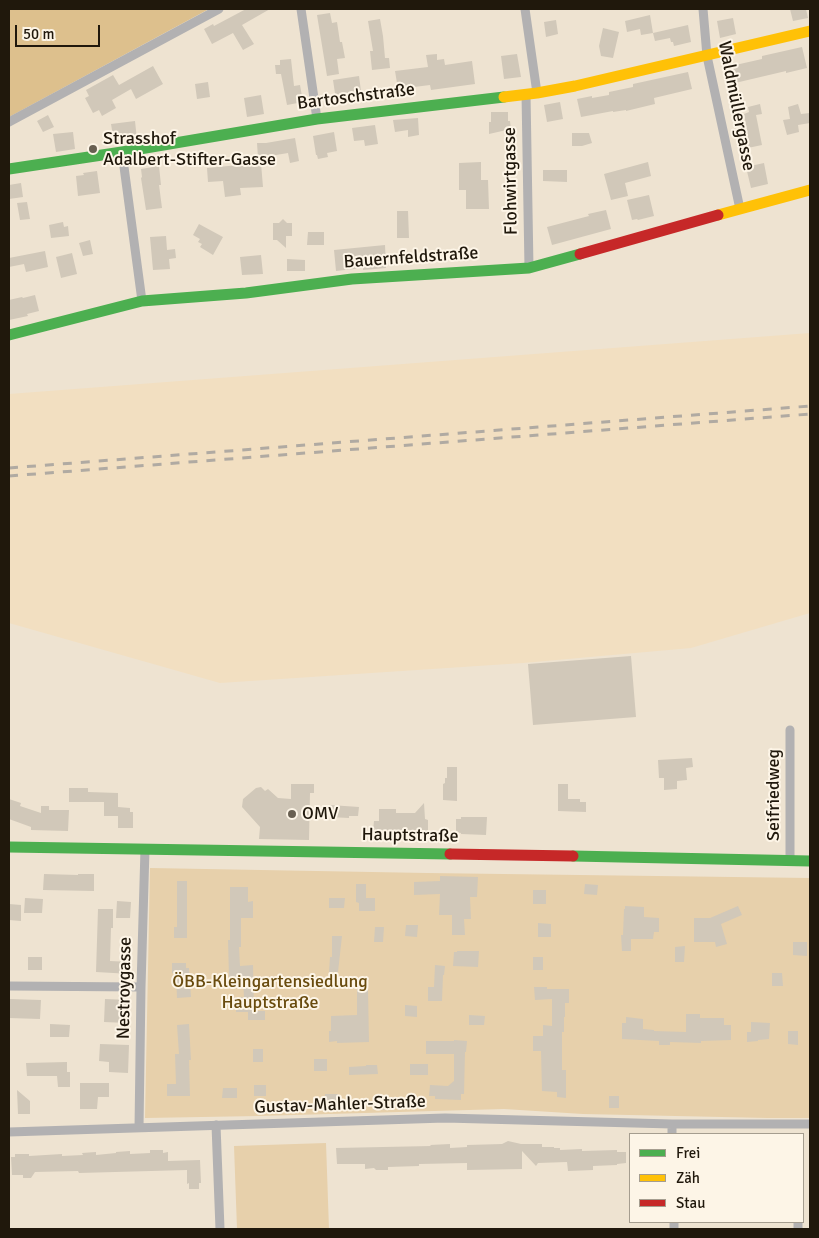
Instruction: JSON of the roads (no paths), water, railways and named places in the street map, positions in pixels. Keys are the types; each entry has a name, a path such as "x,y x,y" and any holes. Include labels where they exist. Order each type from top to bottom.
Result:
{"street":[{"path":"9,122 219,9"},
{"path":"301,9 317,119"},
{"name":"Flohwirtgasse","path":"525,9 531,94 528,268"},
{"name":"Waldmüllergasse","path":"703,9 707,56 740,209"},
{"name":"Bartoschstraße","path":"9,169 317,119 531,94 575,86 810,31"},
{"path":"122,152 142,301"},
{"name":"Bauernfeldstraße","path":"9,335 142,301 246,293 352,279 528,268 810,190"},
{"name":"Seifriedweg","path":"790,730 790,861"},
{"name":"Hauptstraße","path":"9,847 810,861"},
{"name":"Nestroygasse","path":"139,1128 140,987 145,849"},
{"path":"9,986 140,987"},
{"name":"Gustav-Mahler-Straße","path":"9,1132 445,1118 672,1124 796,1130 810,1124"},
{"path":"672,1124 672,1133"},
{"path":"216,1125 220,1229"}],"railway":[{"path":"9,468 810,406"},
{"path":"9,476 810,414"}],"place":[{"name":"Strasshof Adalbert-Stifter-Gasse","path":"93,149"},
{"name":"OMV","path":"292,814"}],"park label":[{"name":"ÖBB-Kleingartensiedlung Hauptstraße","path":"270,992"}]}
